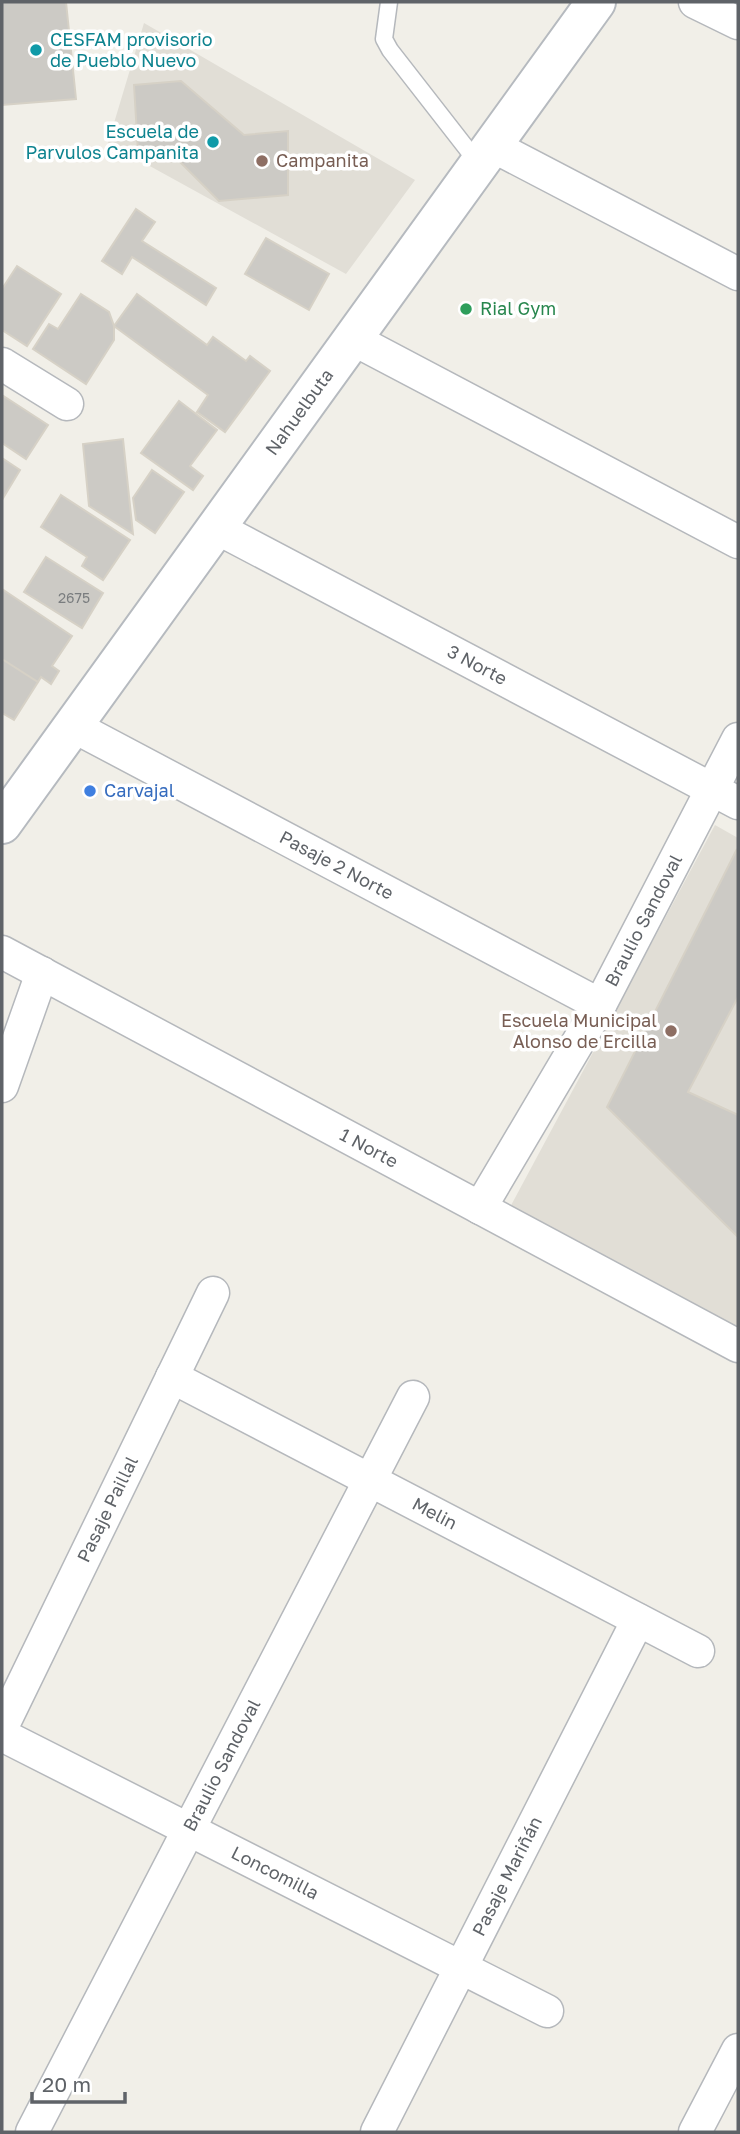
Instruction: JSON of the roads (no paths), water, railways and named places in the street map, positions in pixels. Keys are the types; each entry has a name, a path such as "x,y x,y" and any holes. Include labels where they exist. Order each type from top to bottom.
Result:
{"main road":[{"name":"Nahuelbuta","path":"3,820 596,2"}],"street":[{"path":"695,2 738,23"},
{"path":"486,155 738,274"},
{"path":"353,339 738,542"},
{"path":"2,364 67,404"},
{"name":"3 Norte","path":"216,528 725,796"},
{"name":"Pasaje 2 Norte","path":"73,726 600,1005"},
{"name":"Braulio Sandoval","path":"480,1208 725,796 738,739"},
{"name":"1 Norte","path":"2,951 738,1346"},
{"path":"2,1086 42,973"},
{"name":"Pasaje Paillal","path":"2,1727 213,1293"},
{"name":"Melin","path":"173,1377 698,1651"},
{"name":"Braulio Sandoval","path":"32,2132 413,1397"},
{"name":"Pasaje Mariñán","path":"377,2132 638,1620"},
{"name":"Loncomilla","path":"2,1735 547,2011"},
{"path":"695,2132 738,2050"}],"lane":[{"path":"389,2 384,39 390,50 486,155"}],"place":[{"name":"CESFAM provisorio de Pueblo Nuevo","path":"36,50"},
{"name":"Escuela de Parvulos Campanita","path":"213,142"},
{"name":"Campanita","path":"262,161"},
{"name":"Rial Gym","path":"466,309"},
{"name":"Carvajal","path":"90,791"},
{"name":"Escuela Municipal Alonso de Ercilla","path":"671,1031"}]}
